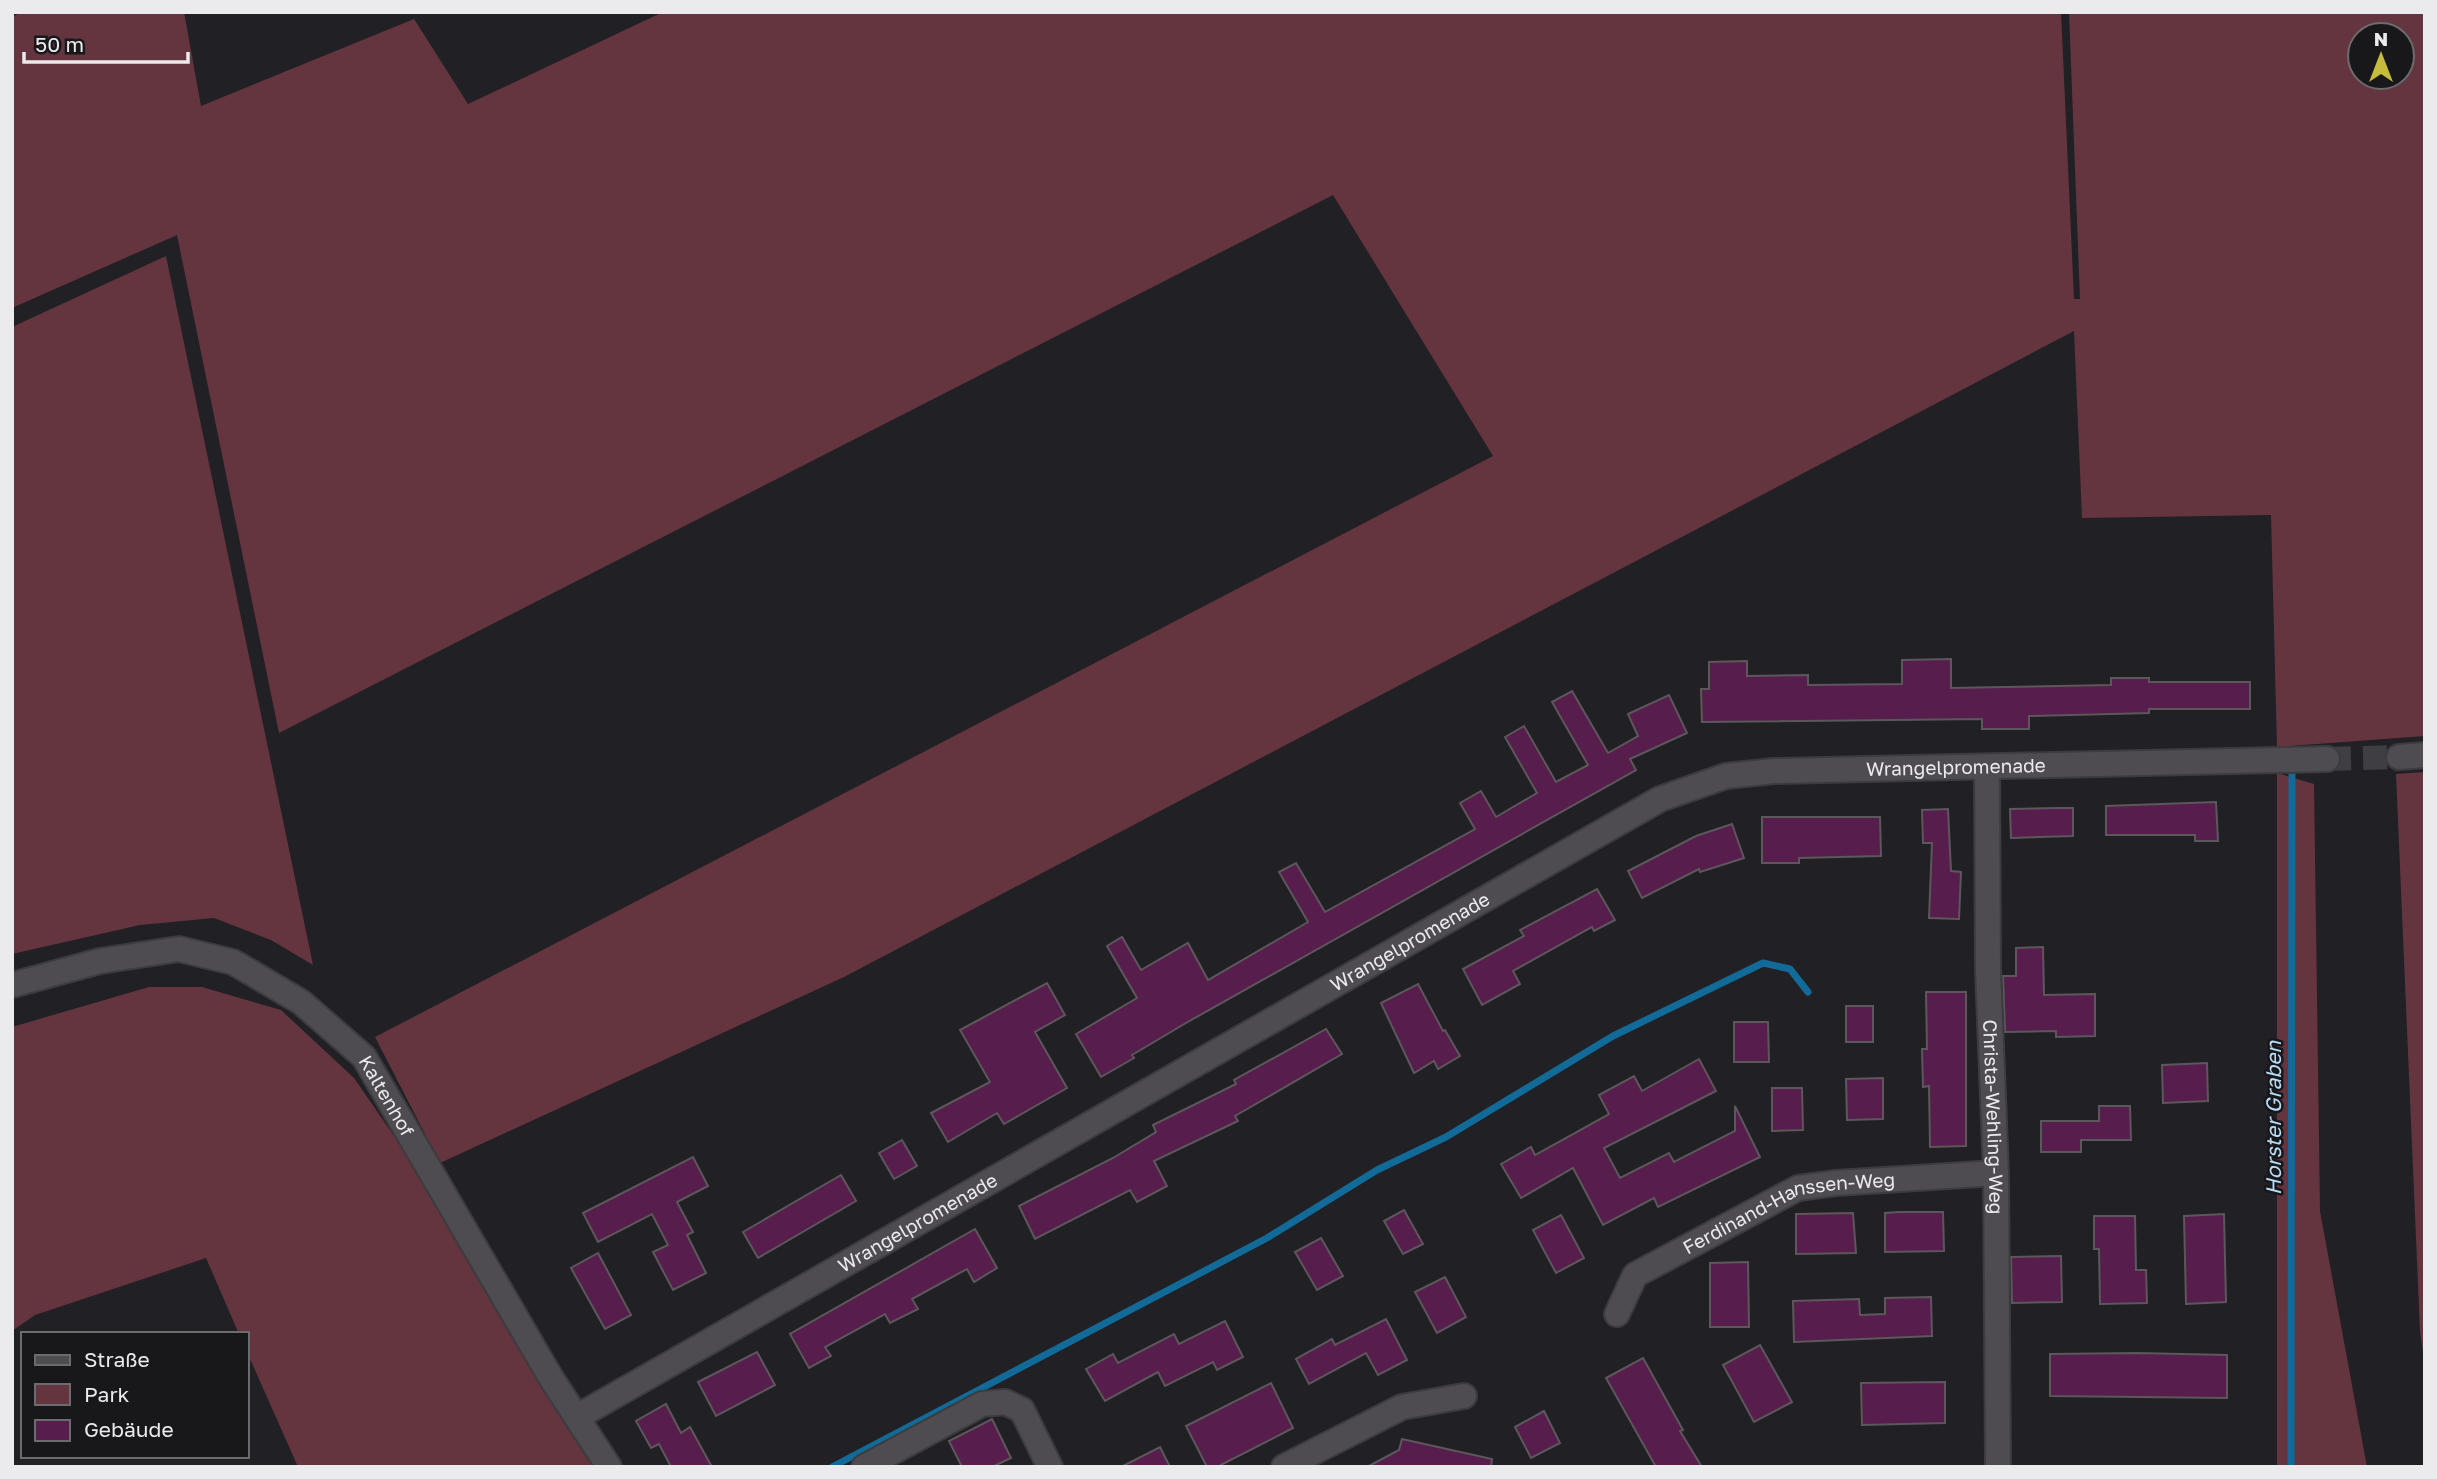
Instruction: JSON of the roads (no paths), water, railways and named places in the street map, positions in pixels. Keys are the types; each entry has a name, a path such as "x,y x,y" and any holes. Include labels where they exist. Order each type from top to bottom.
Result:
{"street":[{"path":"2399,757 2425,755"},
{"name":"Wrangelpromenade","path":"577,1417 1660,799 1726,776 1774,771 1987,769 2327,759"},
{"name":"Christa-Wehling-Weg","path":"1987,769 1988,970 1996,1173 1998,1467"},
{"name":"Kaltenhof","path":"12,985 100,961 179,949 233,962 301,1002 364,1057 551,1378 609,1467"},
{"name":"Ferdinand-Hanssen-Weg","path":"1617,1314 1634,1275 1798,1188 1836,1183 1996,1173"},
{"path":"1284,1467 1402,1407 1464,1396"},
{"path":"864,1467 982,1404 1004,1402 1022,1409 1050,1467"}],"waterway":[{"name":"Horster Graben","path":"2291,1467 2292,769"},
{"path":"832,1467 1267,1238 1377,1170 1446,1137 1613,1036 1763,963 1790,969 1808,992"}],"tunnel":[{"path":"2327,759 2399,757"}]}
